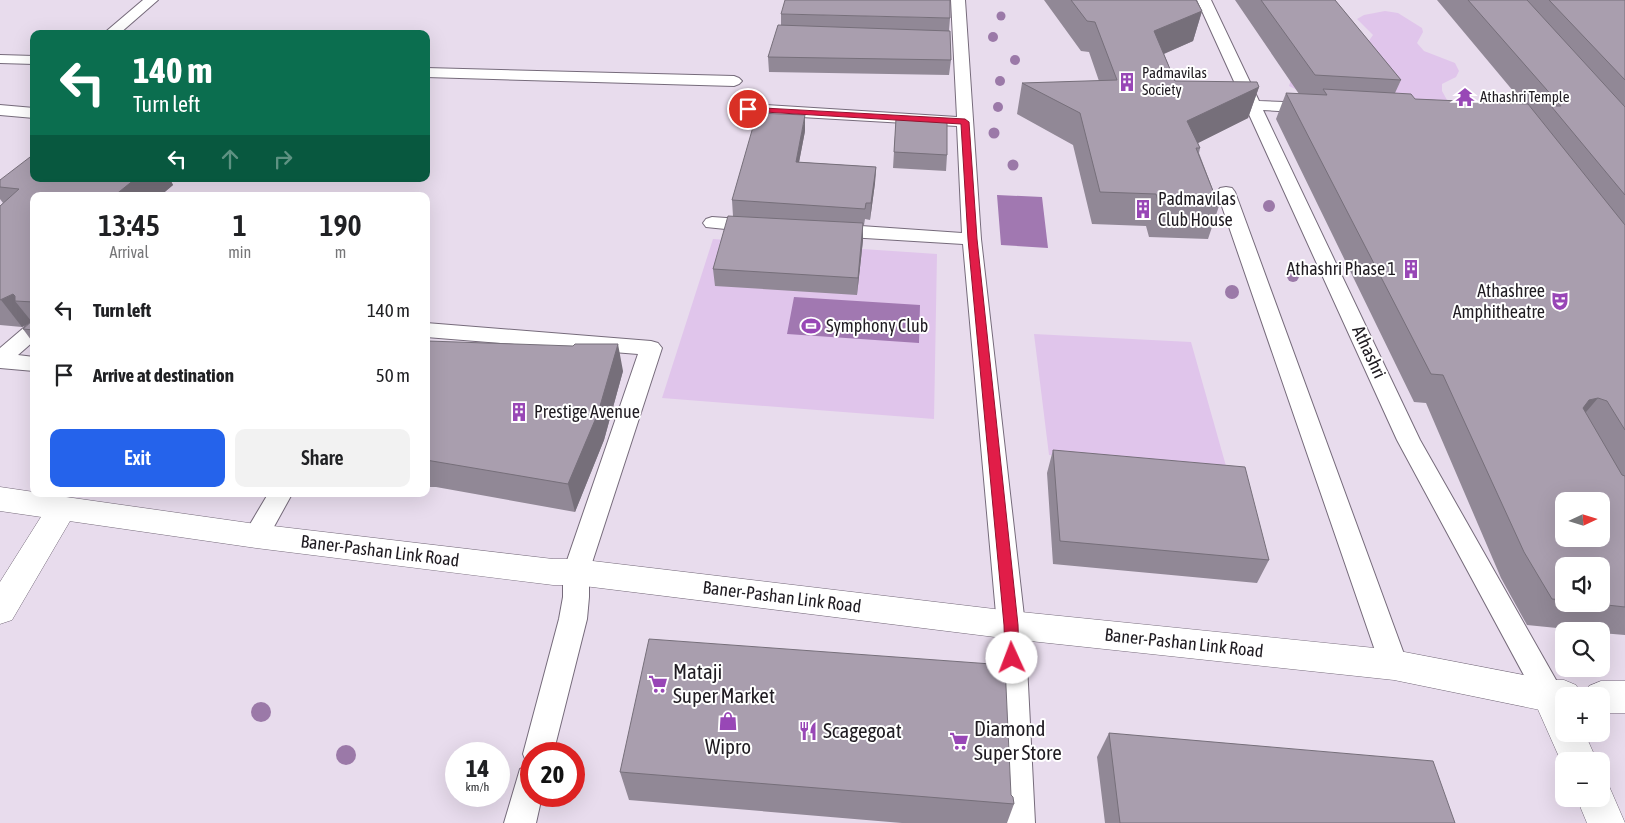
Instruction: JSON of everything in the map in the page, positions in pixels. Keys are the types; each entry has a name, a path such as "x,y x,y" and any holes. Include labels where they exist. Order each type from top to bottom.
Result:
{"street":[{"name":"Baner-Pashan Link Road","path":"0,499 256,536 553,572 576,572 1011,625 1394,665 1555,696"},
{"path":"0,610 62,509"},
{"path":"1610,697 1625,697"},
{"path":"1600,807 1607,823"}],"lane":[{"path":"115,30 151,0"},
{"path":"958,0 956,40 965,122 972,239 1011,625 1018,823"},
{"name":"Athashri","path":"1204,0 1409,440 1555,693"},
{"path":"0,59 30,60"},
{"path":"430,72 734,81"},
{"path":"1253,105 1331,109"},
{"path":"748,109 965,122"},
{"path":"0,110 30,112"},
{"path":"1226,192 1394,665"},
{"path":"712,223 770,226"},
{"path":"818,230 972,239"},
{"path":"430,330 651,348 576,572 576,597 573,619 541,742"},
{"path":"0,360 30,334"},
{"path":"0,360 30,364"},
{"path":"256,536 278,497"},
{"path":"520,823 524,807"}],"shaded area":[{"path":"1385,11 1398,13 1422,28 1423,32 1417,43 1424,51 1455,63 1459,71 1456,77 1442,84 1442,91 1447,100 1438,104 1319,100 1289,86 1291,80 1368,42 1373,35 1357,19 1364,15"},
{"path":"997,195 1042,197 1048,248 1001,245"},
{"name":"Symphony Club","path":"713,239 937,254 934,419 662,398"},
{"path":"794,297 920,305 919,343 787,334"},
{"path":"1034,334 1191,342 1226,466 1049,455"}],"building":[{"path":"785,0 950,0 950,18 781,14"},
{"path":"1071,0 1196,0 1202,11 1154,31 1175,81 1257,82 1259,87 1187,121 1200,148 1196,148 1219,206 1159,204 1156,194 1100,192 1080,113 1022,83 1117,80 1095,22 1087,21"},
{"path":"1261,0 1335,0 1401,80 1315,75"},
{"path":"1468,0 1527,0 1625,107 1625,195 1551,106 1561,106"},
{"path":"1549,0 1625,0 1625,80"},
{"path":"778,25 950,31 951,60 768,57"},
{"path":"1323,89 1411,94 1415,99 1528,104 1625,225 1625,430 1607,401 1598,398 1589,400 1583,408 1622,475 1625,476 1625,607 1610,605 1610,557 1555,557 1555,599 1552,599 1524,552 1443,375 1431,374 1286,93 1327,95"},
{"path":"757,113 805,115 796,162 876,167 871,203 866,203 865,209 732,200"},
{"path":"896,119 947,121 947,155 894,152"},
{"path":"30,157 30,182 131,182 119,192 30,192 30,302 15,301 13,294 0,300 0,206 19,189 0,187 0,180"},
{"path":"728,216 863,223 858,278 713,269"},
{"path":"30,323 30,330 23,329"},
{"name":"Prestige Avenue","path":"430,341 573,346 575,344 618,344 598,413 568,484 430,461"},
{"path":"1053,450 1245,467 1269,560 1060,541"},
{"path":"649,639 1005,665 1011,795 1014,804 620,772"},
{"path":"1109,733 1433,761 1455,823 1120,823"}],"place":[{"name":"Padmavilas Society","path":"1127,82"},
{"name":"Athashri Temple","path":"1465,97"},
{"name":"Padmavilas Club House","path":"1143,209"},
{"name":"Athashri Phase 1","path":"1411,269"},
{"name":"Athashree Amphitheatre","path":"1560,301"},
{"name":"Symphony Club","path":"811,326"},
{"name":"Prestige Avenue","path":"519,412"},
{"name":"Mataji Super Market","path":"658,684"},
{"name":"Wipro","path":"728,721"},
{"name":"Scagegoat","path":"808,731"},
{"name":"Diamond Super Store","path":"959,741"}],"route":[{"path":"748,109 965,122 972,239 1011,625 1012,658"}]}
